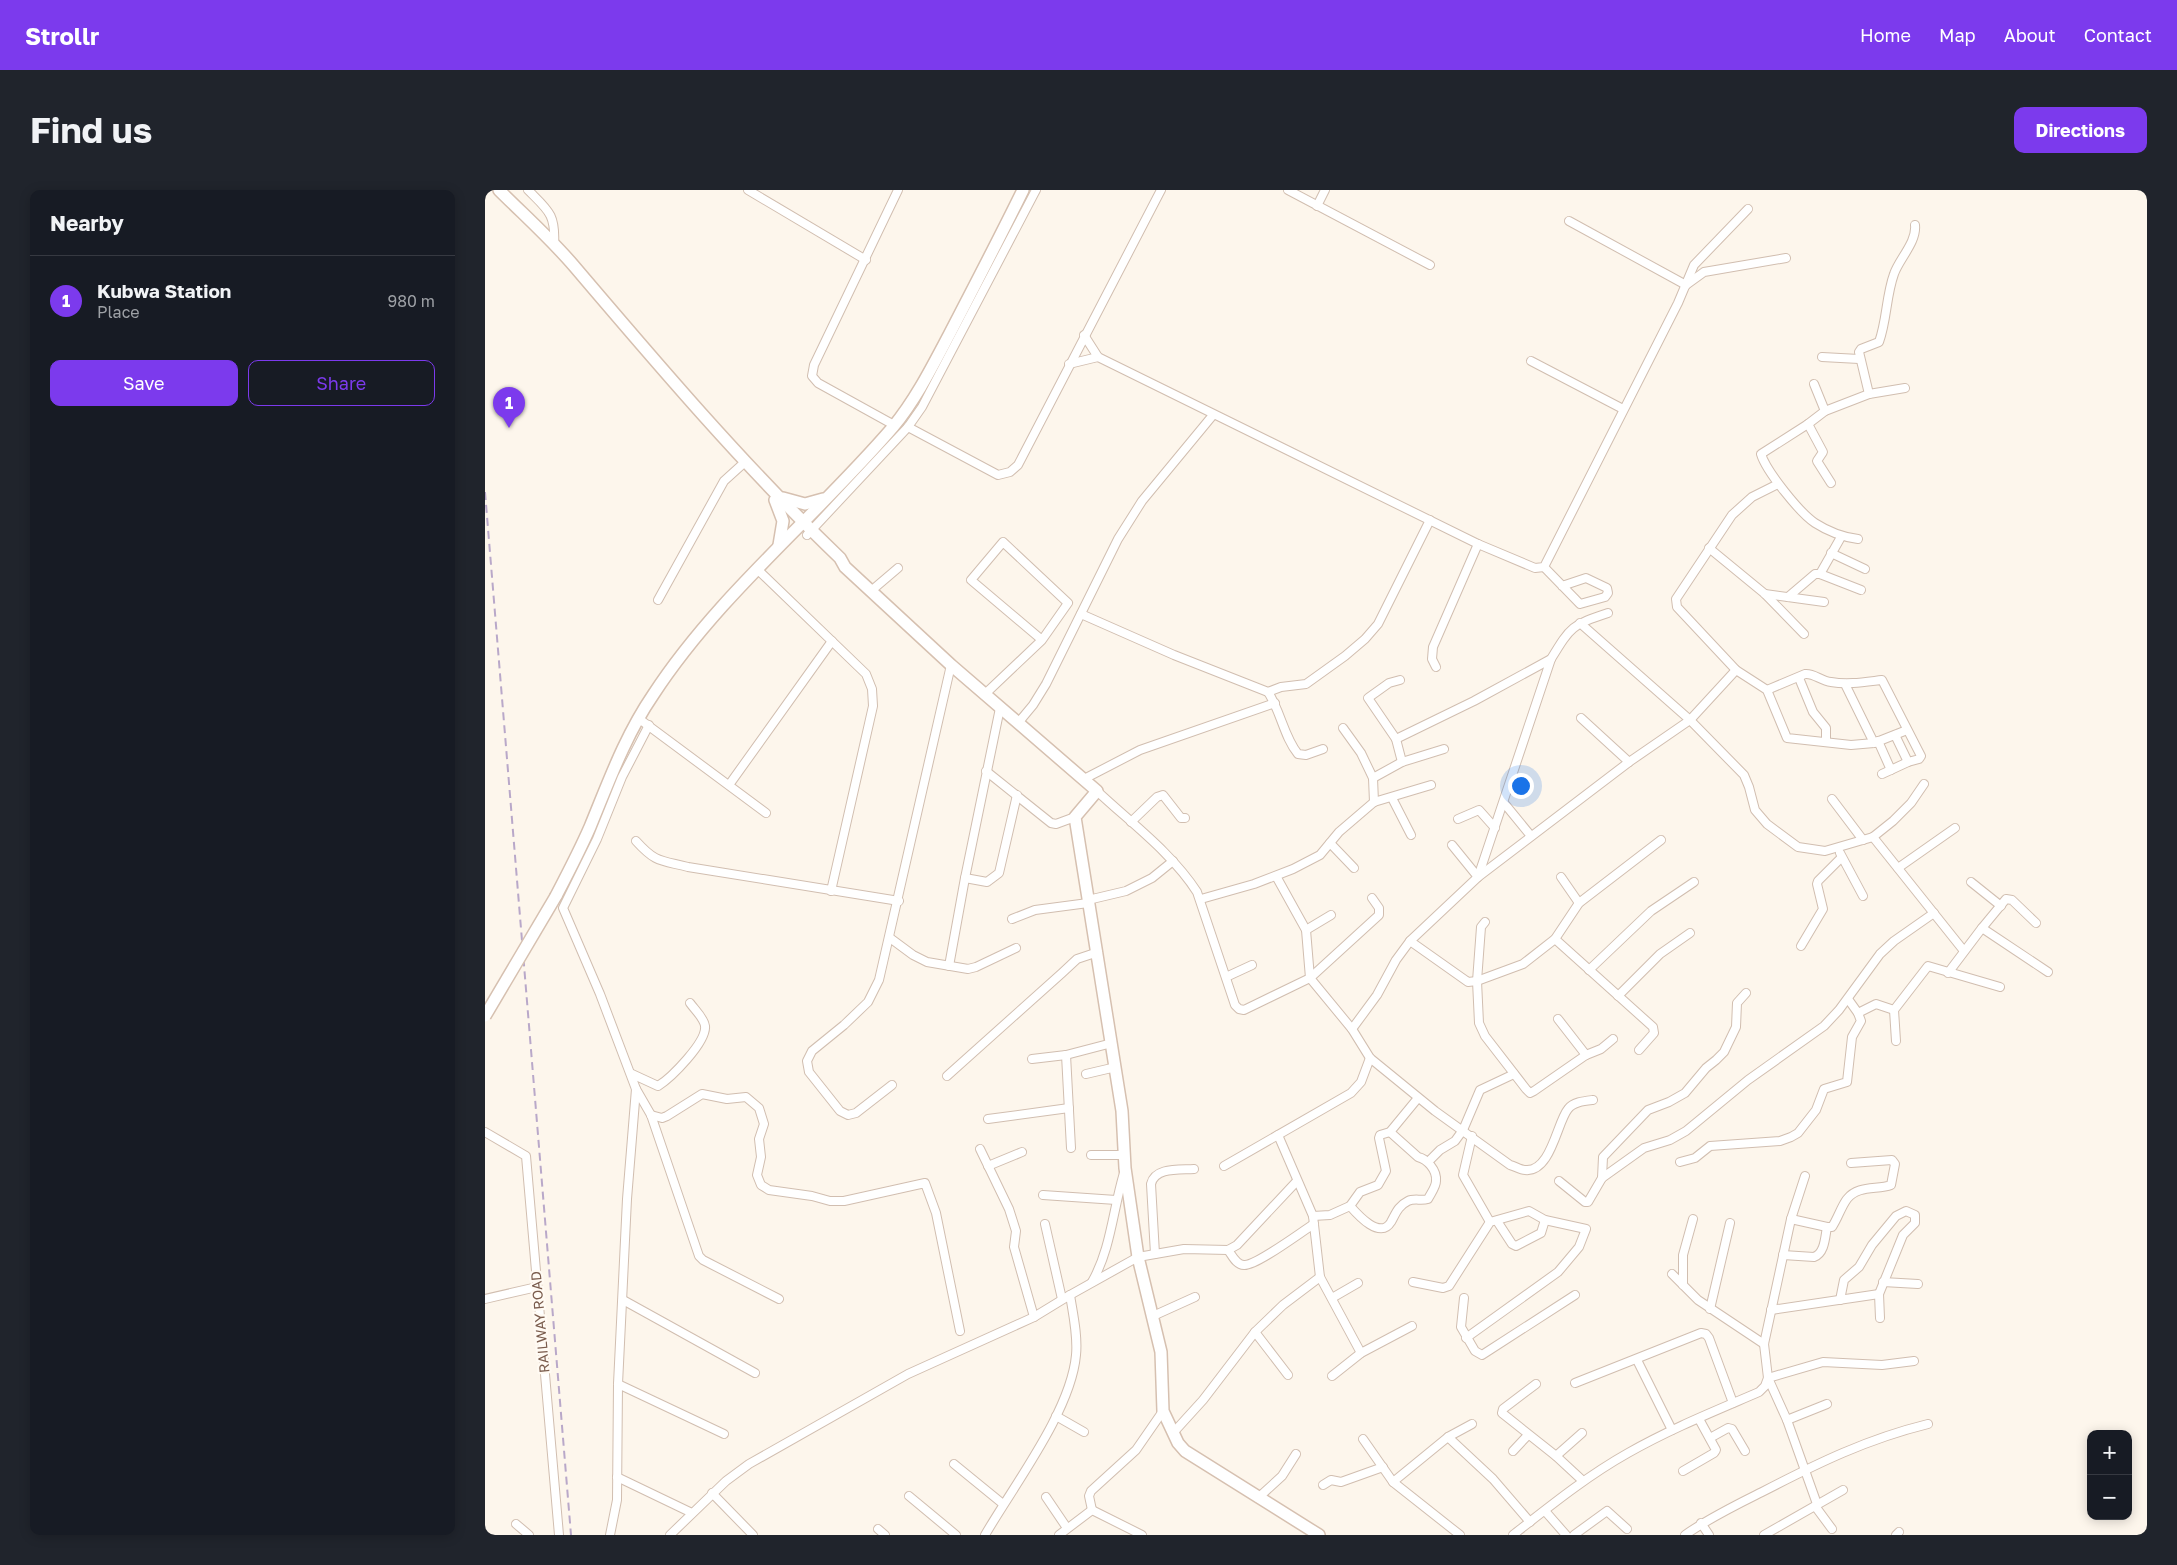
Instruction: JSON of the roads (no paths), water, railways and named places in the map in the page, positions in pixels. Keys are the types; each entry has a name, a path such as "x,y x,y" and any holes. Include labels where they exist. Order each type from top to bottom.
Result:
{"main road":[{"path":"499,190 554,246 835,562 845,566 951,665 1097,791 1075,817 1116,1067 1122,1111 1125,1168 1138,1257 1161,1352 1163,1412 1173,1434 1185,1451 1319,1535"},
{"path":"485,1016 556,896 616,776 638,718 689,645 779,547 805,529 825,498 894,426 951,343 1023,190"},
{"path":"776,496 795,503 805,504 825,498"},
{"path":"776,496 783,522 779,547"}],"street":[{"path":"527,190 550,212 555,233 554,246"},
{"path":"748,190 866,260"},
{"path":"894,426 818,383 813,376 813,365 866,260 898,190"},
{"path":"805,529 909,427 922,407 951,343 1036,190"},
{"path":"909,427 998,475 1010,472 1018,465 1161,190"},
{"path":"1288,190 1430,265"},
{"path":"1317,206 1325,190"},
{"path":"1545,567 1686,285 1694,265 1748,209"},
{"path":"1569,221 1686,285"},
{"path":"1869,394 1859,359 1859,352 1861,349 1879,342 1893,275 1911,242 1916,230 1915,225"},
{"path":"1686,285 1704,272 1785,258"},
{"path":"1084,335 1099,358 1478,544 1535,568 1545,567"},
{"path":"1822,357 1859,359"},
{"path":"1069,364 1099,358"},
{"path":"1531,361 1623,409"},
{"path":"1814,384 1825,411"},
{"path":"1858,539 1841,537 1813,522 1778,484 1761,454 1825,411 1869,394 1905,388"},
{"path":"1018,723 1042,691 1118,539 1143,501 1213,415"},
{"path":"1808,424 1823,452 1817,461 1831,484"},
{"path":"658,600 724,481 745,462"},
{"path":"1778,484 1752,497 1732,515 1675,603 1736,670 1767,690 1787,738 1851,745 1876,742 1907,730"},
{"path":"1268,692 1307,684 1365,639 1378,624 1430,520"},
{"path":"1820,574 1841,537"},
{"path":"985,694 1042,640 1068,603 1003,542 971,580 1042,640"},
{"path":"1436,667 1432,660 1433,647 1478,544"},
{"path":"1709,548 1765,594 1804,634"},
{"path":"1831,554 1865,569"},
{"path":"1545,567 1562,586 1580,604 1605,597 1608,593 1607,588 1586,578 1562,586"},
{"path":"871,591 898,568"},
{"path":"757,569 866,674 872,689 873,706 831,891"},
{"path":"1788,597 1812,576 1820,574 1861,590"},
{"path":"1765,594 1824,602"},
{"path":"1478,877 1551,659 1565,636 1579,623 1608,612"},
{"path":"1081,614 1174,655 1268,692 1275,703 1291,746 1298,754 1306,755 1323,749"},
{"path":"1579,623 1690,720 1744,775 1755,810 1767,824 1798,847 1825,851 1873,836 1893,821 1911,803 1924,784"},
{"path":"729,785 832,641"},
{"path":"1396,739 1474,701 1551,659"},
{"path":"892,1085 856,1113 848,1115 840,1111 809,1072 807,1061 812,1051 868,1002 879,980 899,901 951,665"},
{"path":"1352,1029 1377,995 1396,960 1410,940 1478,877 1629,762 1690,720 1736,670"},
{"path":"1767,690 1810,674 1828,682 1845,684 1882,680 1921,756 1919,760 1908,762 1882,774"},
{"path":"1799,678 1813,712 1826,728 1826,742"},
{"path":"1399,680 1389,683 1368,698 1396,739 1402,762"},
{"path":"1845,684 1891,770"},
{"path":"1084,779 1139,750 1275,703"},
{"path":"949,966 1000,708"},
{"path":"638,718 766,814"},
{"path":"1581,718 1629,762"},
{"path":"649,726 616,776 597,838 563,908 632,1074 636,1089 651,1115 699,1256 703,1260 779,1299"},
{"path":"1343,728 1361,753 1373,778 1374,802"},
{"path":"1895,735 1908,762"},
{"path":"1373,778 1402,762 1444,749"},
{"path":"987,771 1051,823 1056,824 1075,817"},
{"path":"1201,899 1255,884 1293,869 1320,855 1339,832 1374,802 1431,785"},
{"path":"1097,791 1188,877 1201,899 1235,1005 1239,1009 1243,1010 1310,978 1379,915 1379,908 1372,898"},
{"path":"965,878 987,882 999,873 1017,795"},
{"path":"1131,822 1157,797 1163,795 1177,814 1181,818 1185,818"},
{"path":"1391,798 1411,835"},
{"path":"1832,800 1863,840"},
{"path":"1504,803 1531,836"},
{"path":"1458,820 1479,810 1495,828"},
{"path":"1898,868 1955,828"},
{"path":"1873,836 1964,951"},
{"path":"1410,940 1465,982 1477,981 1523,964 1555,939 1579,903 1661,840"},
{"path":"636,841 647,854 658,861 899,901"},
{"path":"1330,843 1354,868"},
{"path":"1452,845 1478,877"},
{"path":"1837,847 1841,858 1863,896"},
{"path":"1801,946 1823,909 1817,884 1818,881 1841,858"},
{"path":"1012,919 1035,910 1126,892 1152,878 1173,861"},
{"path":"1276,876 1306,930 1310,978 1352,1029 1370,1058 1419,1098 1510,1165 1525,1170 1538,1165 1551,1149 1567,1110 1573,1104 1593,1100"},
{"path":"1561,877 1579,903"},
{"path":"1589,970 1651,911 1694,882"},
{"path":"1971,882 2001,906"},
{"path":"1948,973 1982,928 2009,899 2037,923"},
{"path":"1559,1181 1585,1202 1588,1202 1603,1178 1644,1148 1670,1140 1686,1131 1748,1080 1824,1026 1848,999 1887,947 1934,913"},
{"path":"1306,930 1331,915"},
{"path":"1485,922 1481,927 1477,981 1479,1023 1485,1036 1530,1093 1586,1055 1601,1049 1613,1040"},
{"path":"1982,928 2048,972"},
{"path":"1618,996 1660,954 1690,933"},
{"path":"890,938 913,955 927,962 968,969 1016,948"},
{"path":"1555,939 1655,1029 1639,1050"},
{"path":"947,1076 1071,963 1098,952"},
{"path":"1226,977 1252,965"},
{"path":"1896,1041 1894,1010 1926,967 1931,966 1948,973 2000,987"},
{"path":"1603,1178 1603,1157 1630,1126 1647,1110 1669,1102 1685,1093 1723,1052 1735,1027 1737,1003 1747,993"},
{"path":"1681,1162 1695,1158 1709,1146 1780,1141 1798,1132 1816,1110 1824,1089 1847,1082 1852,1037 1861,1021 1848,999"},
{"path":"632,1074 658,1086 698,1047 705,1029 704,1022 690,1003"},
{"path":"1858,1013 1876,1004 1894,1010"},
{"path":"1558,1019 1586,1055"},
{"path":"1032,1059 1066,1055 1112,1043"},
{"path":"1066,1055 1071,1148"},
{"path":"1224,1166 1351,1093 1361,1082 1370,1058"},
{"path":"1086,1074 1116,1067"},
{"path":"1428,1162 1440,1150 1455,1141 1463,1130 1480,1090 1514,1074"},
{"path":"610,1535 617,1500 618,1384 627,1200 636,1089"},
{"path":"651,1115 663,1118 702,1094 727,1099 746,1097 759,1108 764,1124 759,1139 761,1157 757,1171 758,1179 761,1185 776,1192 812,1196 830,1201 844,1201 925,1183 936,1213 960,1331"},
{"path":"1228,1250 1238,1264 1245,1266 1261,1259 1313,1220 1350,1206 1360,1192 1378,1185 1383,1180 1386,1171 1380,1135 1390,1132 1419,1098"},
{"path":"988,1119 1069,1108"},
{"name":"RAILWAY ROAD","path":"485,1132 526,1156 559,1535"},
{"path":"1350,1206 1362,1221 1377,1228 1387,1226 1396,1210 1409,1201 1427,1198 1433,1190 1436,1181 1434,1171 1428,1162 1418,1157 1390,1132"},
{"path":"1279,1136 1313,1220 1321,1277 1361,1354"},
{"path":"1472,1136 1463,1175 1493,1222 1512,1244 1516,1246 1541,1233 1545,1220"},
{"path":"980,1150 1016,1231 1014,1247 1034,1318"},
{"path":"988,1166 1022,1152"},
{"path":"1091,1155 1125,1155"},
{"path":"1791,1219 1832,1227 1847,1199 1853,1194 1860,1190 1888,1186 1893,1181 1895,1164 1892,1160 1851,1163"},
{"path":"1091,1283 1106,1249 1125,1168"},
{"path":"1155,1254 1151,1184 1153,1176 1158,1172 1195,1168"},
{"path":"1805,1176 1791,1219 1764,1344 1768,1378 1806,1469 1816,1505 1832,1529"},
{"path":"670,1535 725,1481 773,1449 908,1374 1034,1318 1070,1295 1138,1257 1184,1249 1228,1250 1237,1246 1297,1181"},
{"path":"1043,1195 1116,1200"},
{"path":"1413,1282 1443,1288 1449,1286 1493,1222 1529,1211 1545,1220 1584,1228 1586,1232 1579,1247 1558,1272 1466,1338"},
{"path":"1840,1300 1844,1280 1859,1267 1871,1245 1896,1216 1906,1211 1911,1212 1915,1215 1915,1223 1903,1235 1879,1294 1880,1318"},
{"path":"1683,1285 1683,1255 1693,1218"},
{"path":"1710,1308 1729,1223"},
{"path":"1045,1224 1062,1300"},
{"path":"1783,1255 1814,1257 1819,1255 1822,1250 1827,1227"},
{"path":"1672,1274 1698,1300 1764,1344"},
{"path":"1173,1434 1203,1400 1255,1332 1283,1305 1321,1277"},
{"path":"1883,1282 1918,1284"},
{"path":"1332,1298 1358,1283"},
{"path":"485,1299 537,1287"},
{"path":"1771,1310 1879,1294"},
{"path":"985,1535 1056,1416 1070,1387 1076,1354 1075,1325 1070,1295"},
{"path":"1464,1298 1461,1328 1475,1351 1481,1355 1575,1295"},
{"path":"1153,1316 1195,1296"},
{"path":"623,1300 755,1373"},
{"path":"1332,1376 1361,1354 1412,1326"},
{"path":"1255,1332 1288,1375"},
{"path":"1575,1383 1701,1333 1706,1334 1733,1403"},
{"path":"1637,1360 1672,1430"},
{"path":"1768,1378 1823,1362 1882,1365 1914,1361"},
{"path":"1513,1535 1583,1481 1627,1453 1672,1430 1759,1392 1765,1386 1768,1378"},
{"path":"618,1384 724,1434"},
{"path":"1536,1384 1502,1411 1527,1435 1556,1456 1583,1481"},
{"path":"1787,1420 1827,1404"},
{"path":"1091,1510 1089,1496 1091,1491 1137,1450 1163,1412"},
{"path":"1056,1416 1084,1432"},
{"path":"1683,1471 1714,1454 1716,1447 1699,1419"},
{"path":"1393,1482 1448,1437 1472,1424"},
{"path":"1685,1535 1701,1524 1806,1469 1861,1444 1892,1433 1928,1424"},
{"path":"1709,1438 1728,1428 1732,1429 1745,1451"},
{"path":"1556,1456 1582,1433"},
{"path":"1513,1451 1527,1435"},
{"path":"1448,1437 1493,1478 1530,1522"},
{"path":"1363,1439 1393,1482 1460,1535"},
{"path":"1258,1498 1282,1476 1296,1454"},
{"path":"954,1464 1003,1504"},
{"path":"1323,1485 1331,1480 1341,1482 1383,1467"},
{"path":"617,1477 692,1513"},
{"path":"1764,1535 1843,1490"},
{"path":"712,1493 753,1535"},
{"path":"909,1496 956,1535"},
{"path":"1047,1497 1067,1528"},
{"path":"1059,1535 1091,1510"},
{"path":"1091,1510 1129,1532 1142,1535"},
{"path":"1545,1511 1566,1535"},
{"path":"1574,1535 1607,1511 1627,1529"},
{"path":"516,1524 529,1535"},
{"path":"1701,1524 1709,1535"},
{"path":"878,1529 885,1535"}],"railway":[{"path":"485,492 571,1535"}],"place":[{"name":"Kubwa Station","path":"509,428"}]}
